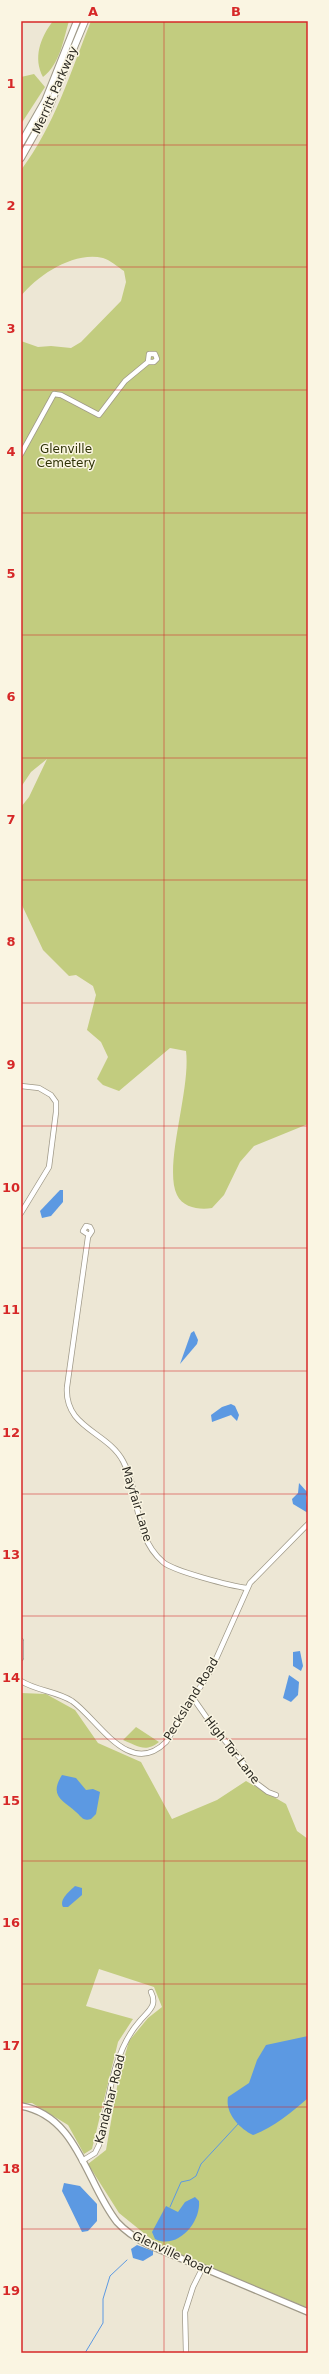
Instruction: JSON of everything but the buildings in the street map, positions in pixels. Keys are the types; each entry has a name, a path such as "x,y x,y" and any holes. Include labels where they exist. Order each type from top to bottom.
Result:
{"highway":[{"name":"Merritt Parkway","path":"21,158 48,103 77,21"},
{"name":"Merritt Parkway","path":"56,82 85,21"},
{"name":"Merritt Parkway","path":"21,143 48,103"}],"main road":[{"name":"Glenville Road","path":"21,2106 42,2113 55,2121 65,2132 110,2212 124,2229 149,2245 308,2312"}],"street":[{"path":"21,454 54,394 61,395 99,416 117,388 148,362"},
{"path":"21,1086 39,1088 51,1095 56,1102 56,1112 48,1166 21,1213"},
{"name":"Mayfair Lane","path":"89,1234 67,1387 70,1408 84,1426 114,1447 124,1462 144,1538 162,1561 173,1568 247,1588"},
{"name":"Pecksland Road","path":"21,1681 28,1686 68,1699 81,1708 108,1738 131,1751 143,1753 154,1751 166,1742 212,1668 247,1588 258,1572 308,1524"},
{"path":"21,1641 21,1658"},
{"name":"Pecksland Road","path":"21,1686 28,1686"},
{"name":"High Tor Lane","path":"193,1698 214,1728 240,1758 256,1783 268,1792 276,1794"},
{"name":"Kandahar Road","path":"82,2161 95,2153 99,2146 120,2054 129,2035 154,2005 154,1998 151,1992"},
{"path":"186,2353 185,2312 203,2267"}],"green space":[{"path":"53,21 69,21 63,44 57,59 49,72 43,77 39,63 39,48 41,41"},
{"name":"Glenville Cemetery","path":"91,21 308,21 308,1124 254,1146 240,1162 224,1195 212,1208 207,1209 192,1207 183,1203 177,1195 174,1182 173,1166 185,1086 186,1051 170,1048 119,1091 103,1085 97,1079 108,1057 101,1042 87,1030 96,995 93,986 76,975 69,976 43,950 21,903 21,807 29,797 47,759 31,772 21,787 21,341 38,347 51,346 71,348 81,342 121,301 126,282 124,271 108,260 92,257 80,258 58,266 47,273 37,280 21,296 21,170 43,136 61,98"},
{"path":"34,74 45,87 21,124 21,77"},
{"path":"21,1693 46,1694 75,1710 98,1743 141,1762 172,1819 217,1800 246,1781 286,1804 297,1831 308,1839 308,2308 161,2247 119,2213 88,2164 106,2150 119,2076 129,2041 148,2018 162,2007 154,1987 99,1969 86,2006 133,2019 118,2042 92,2149 84,2154 68,2125 32,2103 21,2103"},
{"path":"136,1727 159,1742 145,1748 123,1740"}],"water":[{"path":"60,1190 63,1190 63,1202 51,1216 42,1218 40,1211"},
{"path":"194,1331 198,1340 197,1344 180,1364 191,1333"},
{"path":"231,1404 235,1406 239,1415 237,1421 231,1415 212,1422 211,1415 222,1407"},
{"path":"299,1483 308,1493 306,1497 308,1513 293,1504 292,1499 298,1493"},
{"path":"300,1651 303,1666 301,1671 293,1666 293,1652"},
{"path":"289,1675 299,1682 298,1695 291,1702 283,1698"},
{"path":"62,1775 76,1778 86,1790 93,1789 100,1792 96,1814 91,1819 86,1820 82,1818 59,1797 57,1788 58,1782"},
{"path":"75,1886 82,1888 82,1895 68,1907 63,1907 62,1901"},
{"path":"308,2036 308,2098 275,2124 253,2135 238,2124 234,2119 229,2109 228,2097 249,2083 257,2060 266,2045"},
{"path":"64,2183 80,2186 97,2204 97,2221 88,2231 82,2232 62,2191"},
{"path":"195,2197 199,2201 199,2209 192,2226 179,2238 171,2241 155,2239 152,2232 166,2206 178,2212 185,2202"},
{"path":"137,2245 153,2251 153,2255 143,2261 133,2258 131,2249"}],"waterway":[{"path":"170,2207 181,2182 190,2180 196,2176 201,2164 239,2123"},
{"path":"85,2353 103,2323 103,2299 110,2276 127,2260"}]}
